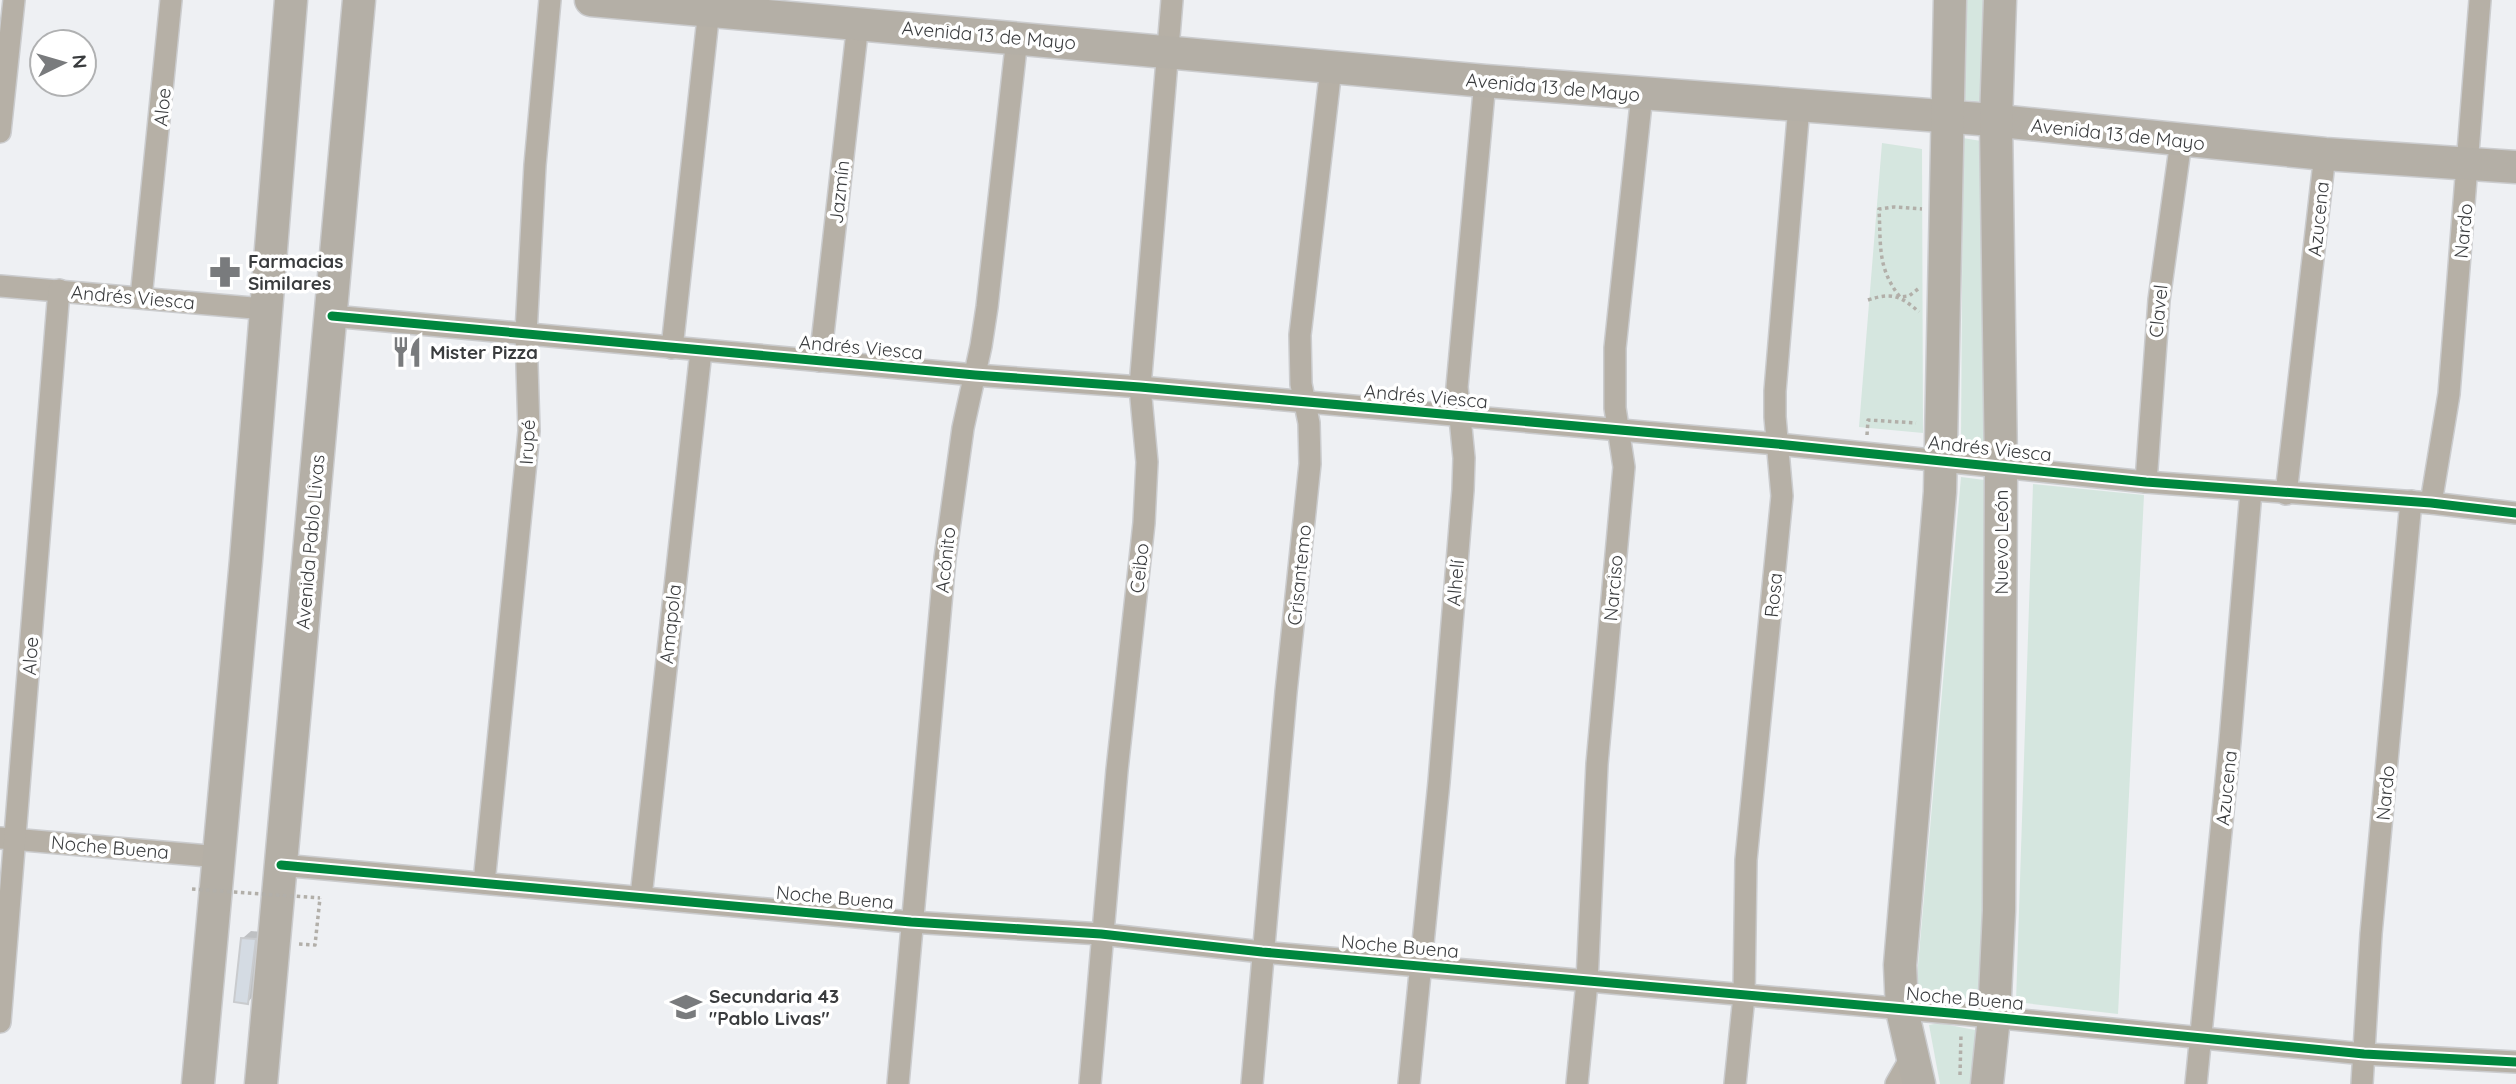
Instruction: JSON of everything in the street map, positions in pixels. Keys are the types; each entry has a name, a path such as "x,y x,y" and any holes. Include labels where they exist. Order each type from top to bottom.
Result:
{"street":[{"path":"0,132 14,0"},
{"name":"Aloe","path":"141,298 171,0"},
{"path":"198,1084 220,857 291,0"},
{"name":"Avenida Pablo Livas","path":"261,1084 359,0"},
{"name":"Irupé","path":"484,883 525,480 529,408 526,333 535,164 550,0"},
{"name":"Avenida 13 de Mayo","path":"591,0 710,6 858,23 1331,68 1996,121 2325,154 2516,167"},
{"name":"Ceibo","path":"1090,1084 1101,934 1144,523 1147,461 1140,387 1172,0"},
{"path":"1896,1084 1916,1070 1902,1010 1901,942 1942,461 1950,0"},
{"name":"Nuevo León","path":"1973,1084 1994,1017 1999,911 2001,467 1996,121 2000,0"},
{"name":"Nardo","path":"2362,1084 2371,934 2421,502 2449,394 2480,0"},
{"path":"672,348 710,6"},
{"name":"Jazmín","path":"820,360 858,23"},
{"name":"Acónito","path":"898,1084 945,558 962,428 981,346 993,266 1017,38"},
{"name":"Crisantemo","path":"1252,1084 1262,952 1310,476 1311,440 1301,384 1300,335 1331,68"},
{"name":"Alhelí","path":"1409,1084 1463,489 1464,458 1457,387 1485,81"},
{"name":"Narciso","path":"1577,1084 1587,982 1597,764 1624,467 1614,383 1615,348 1642,94"},
{"name":"Rosa","path":"1735,1084 1744,996 1746,860 1782,496 1775,391 1799,106"},
{"name":"Clavel","path":"2146,482 2158,300 2181,141"},
{"name":"Azucena","path":"2286,494 2325,154"},
{"name":"Andrés Viesca","path":"0,286 265,309"},
{"name":"Aloe","path":"0,1022 8,838 59,290"},
{"name":"Andrés Viesca","path":"331,316 701,351 1777,444 2146,482 2421,502 2516,513"},
{"name":"Amapola","path":"641,897 701,351"},
{"name":"Azucena","path":"2196,1084 2252,491"},
{"name":"Noche Buena","path":"8,838 220,857"},
{"name":"Noche Buena","path":"281,865 911,922 1101,934 1262,952 1994,1017 2364,1054 2516,1062"}],"path":[{"path":"1922,316 1900,297 1886,277 1881,252 1879,209 1908,207 1928,211"},
{"path":"1868,300 1915,293 1920,286"},
{"path":"1866,453 1868,420 1917,424"},
{"path":"192,889 320,898 315,945"},
{"path":"1961,1025 1973,1084"}],"shaded area":[{"path":"1965,0 1991,0 1990,102 1963,100"},
{"path":"1963,138 1981,141 1997,449 1961,443"},
{"path":"1882,143 1922,149 1923,433 1859,427"},
{"path":"1961,477 2000,482 1991,1000 1925,996 1916,988"},
{"path":"2033,484 2144,495 2118,1014 2016,1002"},
{"path":"1939,1023 1985,1032 1979,1084 1940,1084 1929,1025"}],"building":[{"path":"241,938 256,939 248,1004 234,1002"}],"cycle path":[{"path":"332,316 1777,444 2146,482 2431,503 2516,513"},
{"path":"281,865 911,922 1101,934 1262,952 1961,1014 2364,1054 2516,1062"}],"place":[{"name":"Farmacias Similares","path":"225,272"},
{"name":"Mister Pizza","path":"407,352"},
{"name":"Secundaria 43 \"Pablo Livas\"","path":"686,1007"}]}
